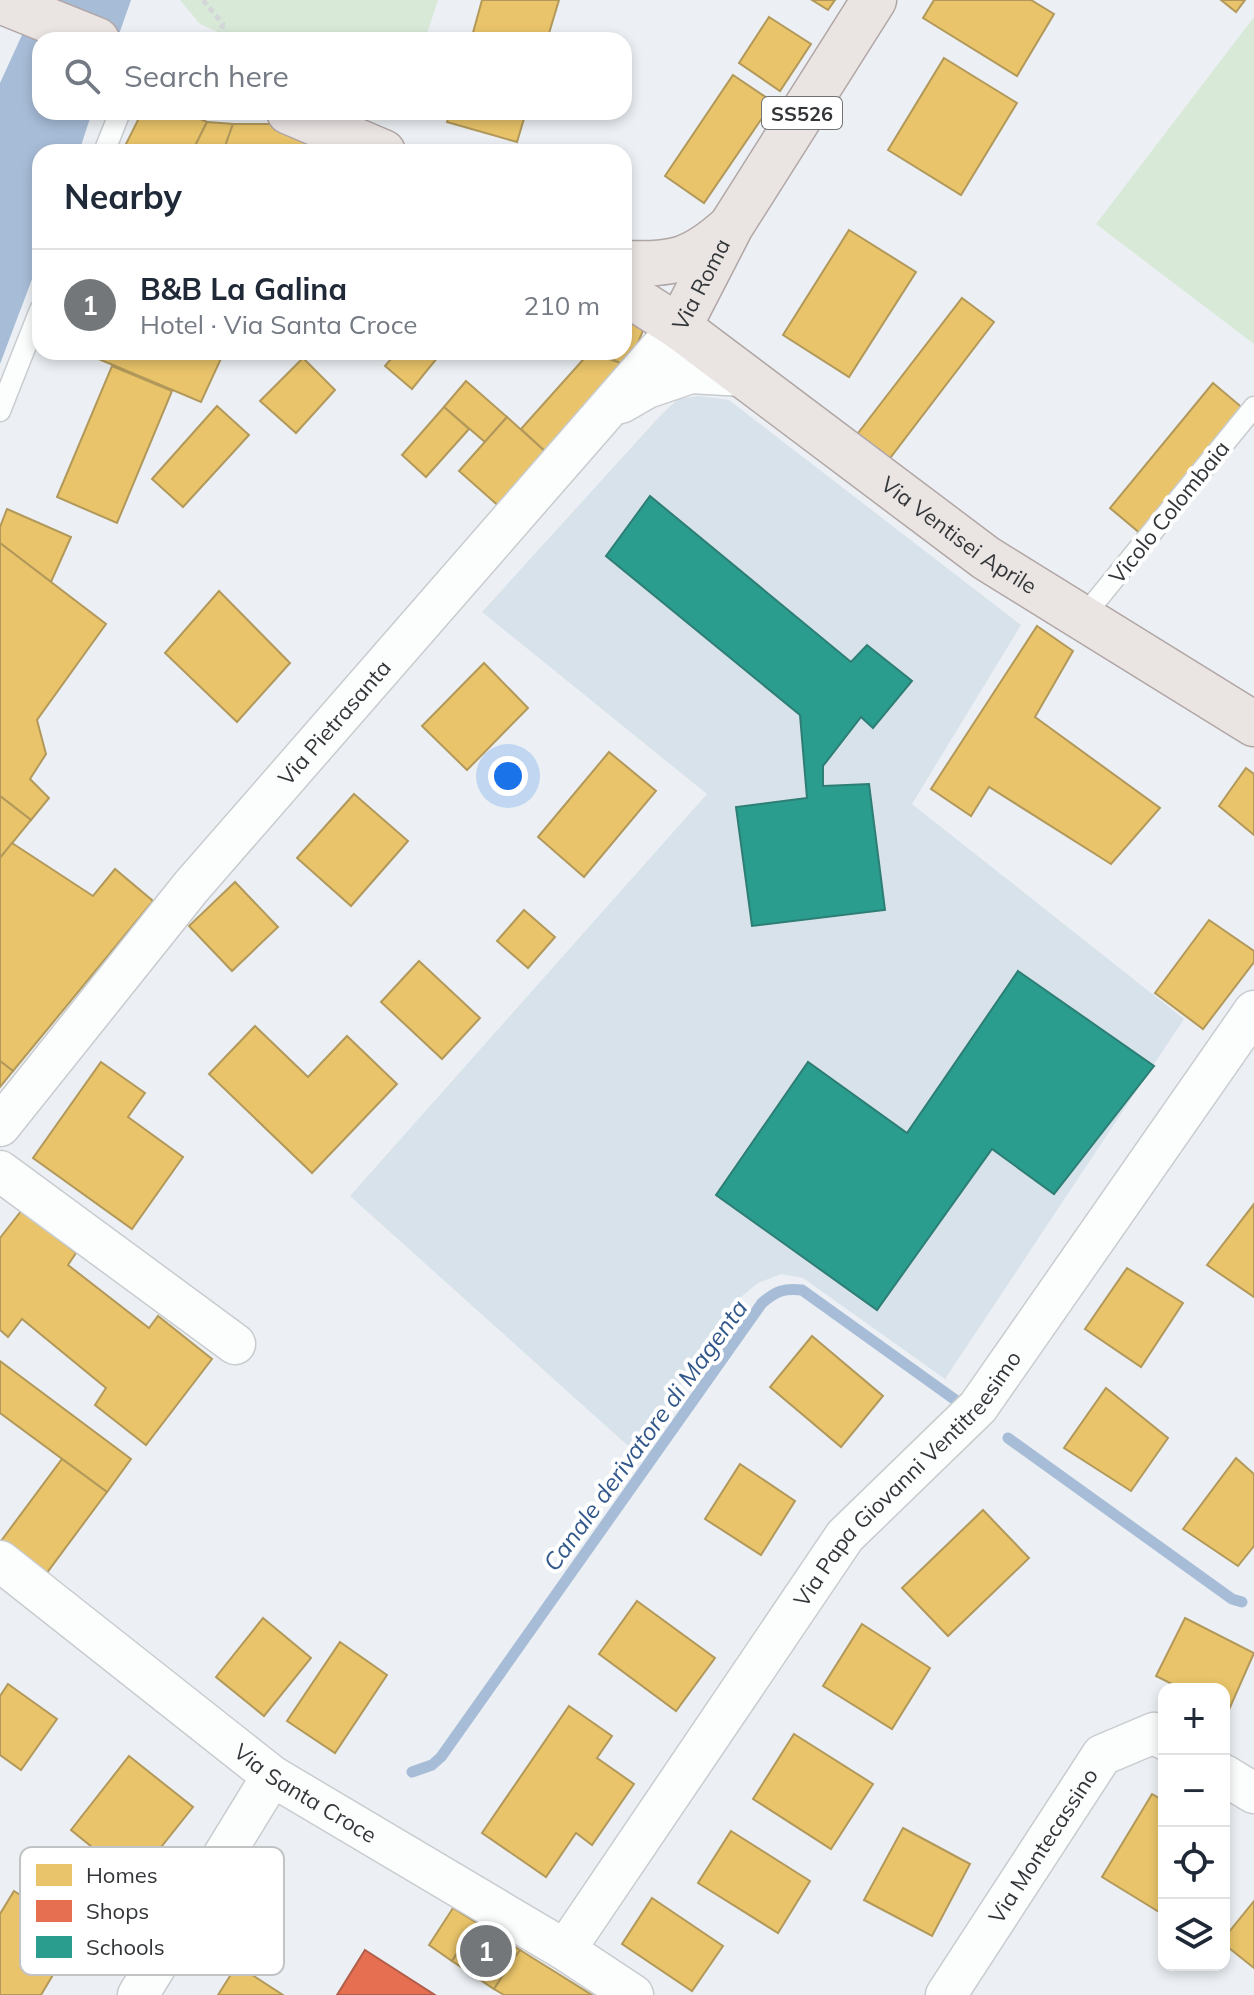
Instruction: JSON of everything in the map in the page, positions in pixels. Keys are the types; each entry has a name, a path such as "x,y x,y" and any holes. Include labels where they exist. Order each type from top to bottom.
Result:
{"main road":[{"name":"Via Roma","path":"632,297 679,327 731,226 874,0"},
{"path":"1,1 98,32"},
{"path":"308,120 364,144"},
{"name":"Via Roma","path":"632,263 659,265 681,260 702,252 731,226"},
{"name":"Via Ventisei Aprile","path":"679,327 986,558 1254,724"}],"street":[{"name":"Via Pietrasanta","path":"0,1126 191,887 679,327"},
{"path":"604,413 647,388 691,373 744,376"},
{"name":"Via Papa Giovanni Ventitreesimo","path":"565,1950 845,1536 978,1407 1254,1011"},
{"path":"0,1171 235,1344"},
{"name":"Via Santa Croce","path":"0,1561 272,1776 565,1950 633,1995"},
{"name":"Via Montecassino","path":"946,1995 1102,1755 1154,1733 1158,1735"},
{"path":"229,1847 272,1776"},
{"path":"1230,1779 1254,1793"},
{"path":"138,1995 150,1975"}],"lane":[{"path":"107,144 117,120"},
{"path":"0,411 32,330"},
{"name":"Vicolo Colombaia","path":"1083,617 1254,407"}],"path":[{"path":"203,0 223,24 220,32"}],"shaded area":[{"path":"699,396 729,400 1021,625 912,804 1184,1019 945,1379 803,1278 781,1274 758,1283 735,1302 636,1453 350,1196 707,794 482,612 659,417 678,399"}],"green space":[{"path":"180,0 438,0 428,32 218,32 200,24"},
{"path":"1254,17 1254,344 1096,224"}],"water":[{"path":"38,0 131,0 120,32 32,32 32,120 89,120 82,144 32,144 32,279 0,364 0,83"}],"building: Homes":[{"path":"482,0 559,0 549,32 473,32"},
{"path":"812,0 835,0 828,10"},
{"path":"934,0 1031,0 1054,14 1017,76 923,18"},
{"path":"1221,0 1245,0 1236,12"},
{"path":"769,17 811,44 780,91 739,63"},
{"path":"944,58 1017,103 961,195 888,150"},
{"path":"733,75 773,102 704,203 665,176"},
{"path":"138,120 207,122 196,144 126,144"},
{"path":"448,120 524,120 517,142"},
{"path":"207,122 233,124 226,144 196,144"},
{"path":"233,124 273,124 320,144 226,144"},
{"path":"849,230 916,272 849,377 783,335"},
{"path":"962,298 994,322 887,462 855,437"},
{"path":"632,319 645,326 632,357"},
{"path":"101,360 220,360 201,402"},
{"path":"301,360 305,360 335,390 296,433 260,401"},
{"path":"390,360 436,360 412,389 385,366"},
{"path":"583,360 612,360 628,366 549,455 521,429"},
{"path":"613,360 631,360 628,366"},
{"path":"112,366 172,391 117,523 57,497"},
{"path":"466,381 507,417 485,442 444,407"},
{"path":"1213,383 1245,410 1141,534 1110,508"},
{"path":"217,406 249,435 183,507 152,479"},
{"path":"444,407 469,429 426,477 402,455"},
{"path":"507,417 549,455 502,509 459,471"},
{"path":"7,509 71,537 51,582 0,543 0,527"},
{"path":"0,543 106,624 37,720 46,754 30,779 49,798 31,820 0,796"},
{"path":"219,591 290,663 237,722 165,653"},
{"path":"1037,626 1073,651 1035,717 1160,808 1111,864 989,787 971,816 931,789"},
{"path":"484,663 528,708 467,770 422,726"},
{"path":"609,752 656,791 584,877 538,837"},
{"path":"1246,768 1254,774 1254,835 1219,806"},
{"path":"354,794 408,841 351,906 297,858"},
{"path":"0,796 31,820 0,858"},
{"path":"12,843 93,896 115,869 153,901 13,1071 0,1061 0,858"},
{"path":"235,882 278,927 232,971 189,926"},
{"path":"524,910 555,937 528,968 497,941"},
{"path":"1209,920 1254,951 1254,962 1203,1029 1155,993"},
{"path":"419,961 480,1018 442,1059 381,1002"},
{"path":"255,1026 308,1077 347,1036 397,1084 312,1173 209,1074"},
{"path":"0,1061 13,1071 0,1087"},
{"path":"101,1062 145,1093 128,1117 183,1157 132,1229 33,1158"},
{"path":"1254,1204 1254,1297 1207,1265"},
{"path":"22,1210 76,1253 68,1265 149,1328 158,1316 212,1359 146,1445 95,1405 106,1388 22,1319 8,1337 0,1330 0,1238"},
{"path":"1127,1268 1183,1303 1141,1367 1085,1329"},
{"path":"812,1336 883,1396 841,1447 770,1387"},
{"path":"0,1361 131,1459 107,1492 0,1413"},
{"path":"1106,1388 1168,1438 1131,1491 1064,1448"},
{"path":"1236,1458 1254,1474 1254,1546 1238,1566 1183,1529"},
{"path":"62,1459 107,1492 46,1574 1,1541"},
{"path":"740,1464 795,1501 761,1555 705,1519"},
{"path":"983,1510 1029,1558 948,1636 902,1588"},
{"path":"637,1601 715,1658 676,1711 599,1654"},
{"path":"263,1618 311,1658 264,1716 216,1677"},
{"path":"1185,1618 1254,1653 1230,1707 1230,1683 1170,1683 1156,1676"},
{"path":"862,1624 930,1668 892,1729 823,1686"},
{"path":"340,1642 387,1675 335,1753 287,1721"},
{"path":"8,1684 57,1719 21,1770 0,1755 0,1696"},
{"path":"569,1706 612,1736 597,1758 634,1784 592,1845 576,1833 546,1877 482,1833"},
{"path":"794,1734 873,1784 831,1849 753,1799"},
{"path":"129,1756 193,1807 161,1847 92,1847 71,1830"},
{"path":"1152,1794 1158,1798 1158,1911 1102,1877"},
{"path":"903,1828 970,1864 932,1936 864,1900"},
{"path":"731,1831 810,1881 778,1933 698,1883"},
{"path":"14,1891 20,1895 20,1975 53,1975 41,1995 0,1995 0,1914"},
{"path":"652,1898 723,1946 692,1991 622,1944"},
{"path":"1254,1901 1254,1968 1230,1949 1230,1931"},
{"path":"453,1908 477,1923 452,1961 429,1945"},
{"path":"477,1923 520,1950 494,1989 452,1961"},
{"path":"520,1950 592,1995 504,1995 494,1989"},
{"path":"231,1975 252,1975 283,1995 218,1995"}],"building: Shops":[{"path":"365,1950 435,1995 337,1995"}],"building: Schools":[{"path":"650,496 851,662 867,645 912,681 873,728 861,717 823,766 823,786 869,784 885,910 752,926 736,807 807,798 800,715 606,556"},
{"path":"1018,971 1154,1066 1054,1194 992,1149 877,1310 716,1195 808,1062 907,1133"}],"waterway":[{"name":"Canale derivatore di Magenta","path":"412,1772 432,1765 441,1757 762,1303 772,1296 780,1291 802,1290 961,1404"},
{"name":"Canale derivatore di Magenta","path":"1008,1438 1232,1599 1242,1602"}],"place":[{"name":"B&B La Galina","path":"486,1951"}]}
